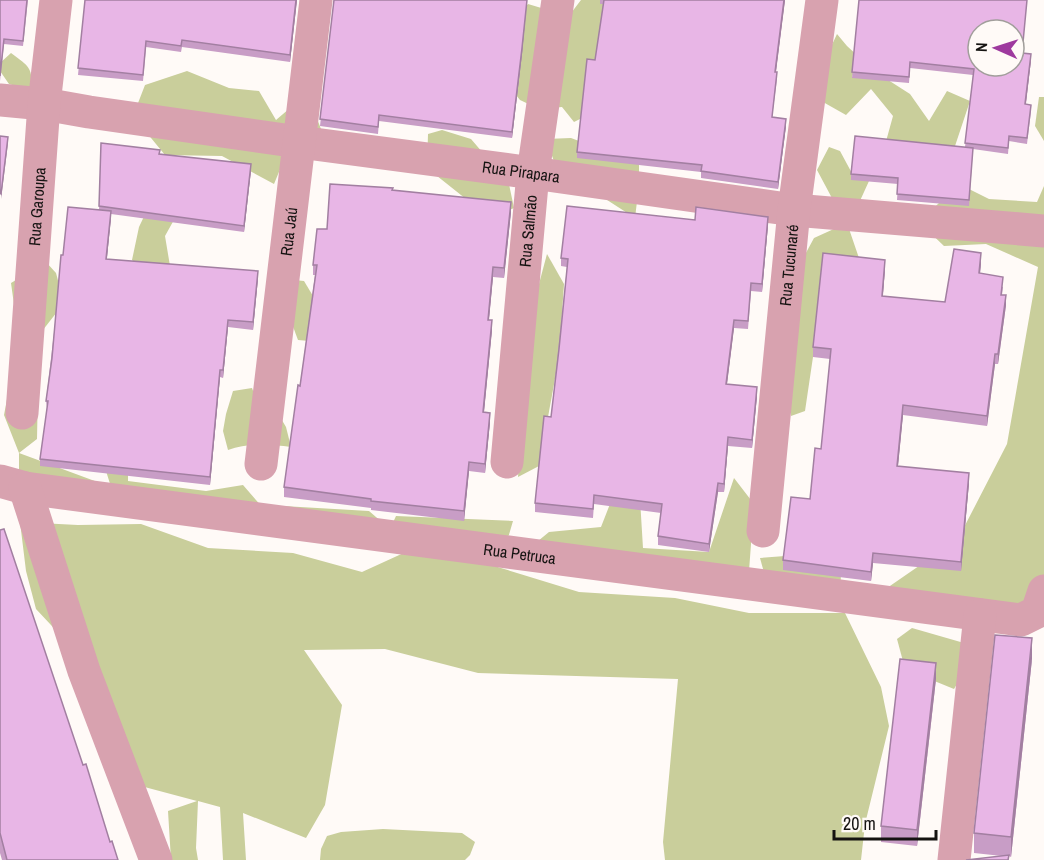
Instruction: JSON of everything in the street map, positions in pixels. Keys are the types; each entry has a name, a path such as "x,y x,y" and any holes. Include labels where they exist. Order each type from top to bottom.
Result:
{"street":[{"name":"Rua Garoupa","path":"22,413 44,104 56,0"},
{"name":"Rua Jaú","path":"261,464 316,0"},
{"name":"Rua Salmão","path":"507,462 533,173 558,0"},
{"name":"Rua Tucunaré","path":"763,531 794,210 822,0"},
{"name":"Rua Pirapara","path":"0,100 44,104 299,142 794,210 1044,231"},
{"name":"Rua Petruca","path":"12,485 1021,620 1041,601"},
{"path":"12,485 156,860"},
{"path":"954,860 980,615"}],"green space":[{"path":"581,0 606,0 594,112 574,122 562,107 539,109 520,100 503,79 505,33 528,4 548,10 565,21"},
{"path":"837,34 859,57 852,77 885,78 910,94 929,121 947,91 970,101 953,152 885,145 893,116 871,89 846,115 823,102 823,64"},
{"path":"11,53 29,68 32,91 9,84 0,71 0,63"},
{"path":"187,71 229,88 259,91 276,120 303,97 314,111 321,129 288,150 274,184 222,156 165,155 133,116 145,85"},
{"path":"1039,97 1044,97 1044,141 1035,126"},
{"path":"442,130 471,139 495,167 506,170 514,208 495,217 401,208 405,191 436,197 466,199 427,168 428,134"},
{"path":"571,138 603,150 639,153 639,185 635,218 556,167 546,139"},
{"path":"829,147 840,151 854,177 869,181 859,203 833,200 817,170"},
{"path":"959,184 989,199 1037,202 1044,186 1044,617 887,588 958,539 1007,444 1038,267 986,244 944,246 919,222"},
{"path":"159,185 175,218 165,236 170,266 151,283 132,260 139,227"},
{"path":"847,223 860,261 834,347 813,357 805,411 791,416 790,349 794,275 814,238"},
{"path":"547,254 564,284 559,357 539,466 518,477 528,325"},
{"path":"46,262 56,273 64,303 39,335 37,439 19,453 4,415 16,352 16,319 11,283"},
{"path":"275,278 304,281 322,311 321,342 298,340"},
{"path":"252,388 261,413 273,405 286,427 291,447 259,445 228,450 223,431 233,391"},
{"path":"112,416 128,436 128,481 206,491 243,485 263,508 255,513 190,499 117,495 52,485 19,473 19,453 111,487 92,426"},
{"path":"734,478 754,504 749,571 532,546 549,532 601,527 619,481 640,499 643,548 709,552"},
{"path":"283,506 369,511 390,529 396,516 513,521 508,538 491,546 472,542 454,533 431,544 385,540 298,525 273,518"},
{"path":"20,522 78,525 141,524 208,548 293,553 362,572 408,551 455,554 579,592 675,598 749,613 845,613 881,687 889,726 865,824 861,860 665,860 663,842 678,679 478,673 385,649 304,650 342,705 325,805 306,838 243,813 246,860 223,860 220,807 198,801 196,848 198,860 171,860 168,811 197,801 137,785 65,640 36,609 26,571"},
{"path":"785,556 841,573 840,598 768,587 760,558"},
{"path":"912,628 964,643 966,669 954,689 904,665 897,639"},
{"path":"383,829 462,833 475,842 470,855 465,860 320,860 321,849 327,836 341,832"}],"building":[{"path":"0,0 27,0 23,41 4,39 0,76"},
{"path":"85,0 296,0 290,55 182,40 181,46 146,41 143,75 78,68"},
{"path":"334,0 527,0 512,132 379,115 378,127 320,119"},
{"path":"604,0 784,0 772,117 786,119 778,182 701,171 702,165 577,152 587,59 595,60"},
{"path":"859,0 1027,0 1025,18 966,18 966,68 910,62 909,77 852,72"},
{"path":"1026,53 1031,54 1025,104 1031,105 1027,138 1009,136 1008,148 965,143 973,78 1026,78"},
{"path":"0,136 8,137 1,194 0,193"},
{"path":"855,136 973,148 969,200 897,194 898,178 851,174"},
{"path":"101,143 160,150 159,154 251,164 244,226 99,206"},
{"path":"330,184 393,188 392,190 511,202 504,268 493,267 488,320 492,320 483,412 490,413 485,464 469,462 464,511 371,501 371,499 284,487 317,265 313,265 317,229 327,229"},
{"path":"567,206 695,220 696,207 768,217 762,284 751,283 748,321 734,320 726,384 757,387 752,440 728,437 724,484 718,483 709,544 658,536 662,504 594,495 593,509 535,503 544,416 551,417 559,349 568,259 561,258"},
{"path":"68,207 111,211 106,259 258,271 253,322 228,320 223,370 220,370 210,477 40,459"},
{"path":"954,249 981,253 979,273 1003,277 1001,295 1006,295 987,416 903,405 897,466 969,473 961,562 873,553 871,572 783,560 791,497 810,499 815,448 821,449 831,349 813,347 823,253 885,260 882,296 945,302"},
{"path":"4,529 83,765 86,764 110,842 112,841 118,860 7,860 0,833 0,530"},
{"path":"995,635 1032,638 1011,837 974,833"},
{"path":"900,659 936,663 917,830 881,826"},
{"path":"1009,855 1008,860 966,860"}]}
